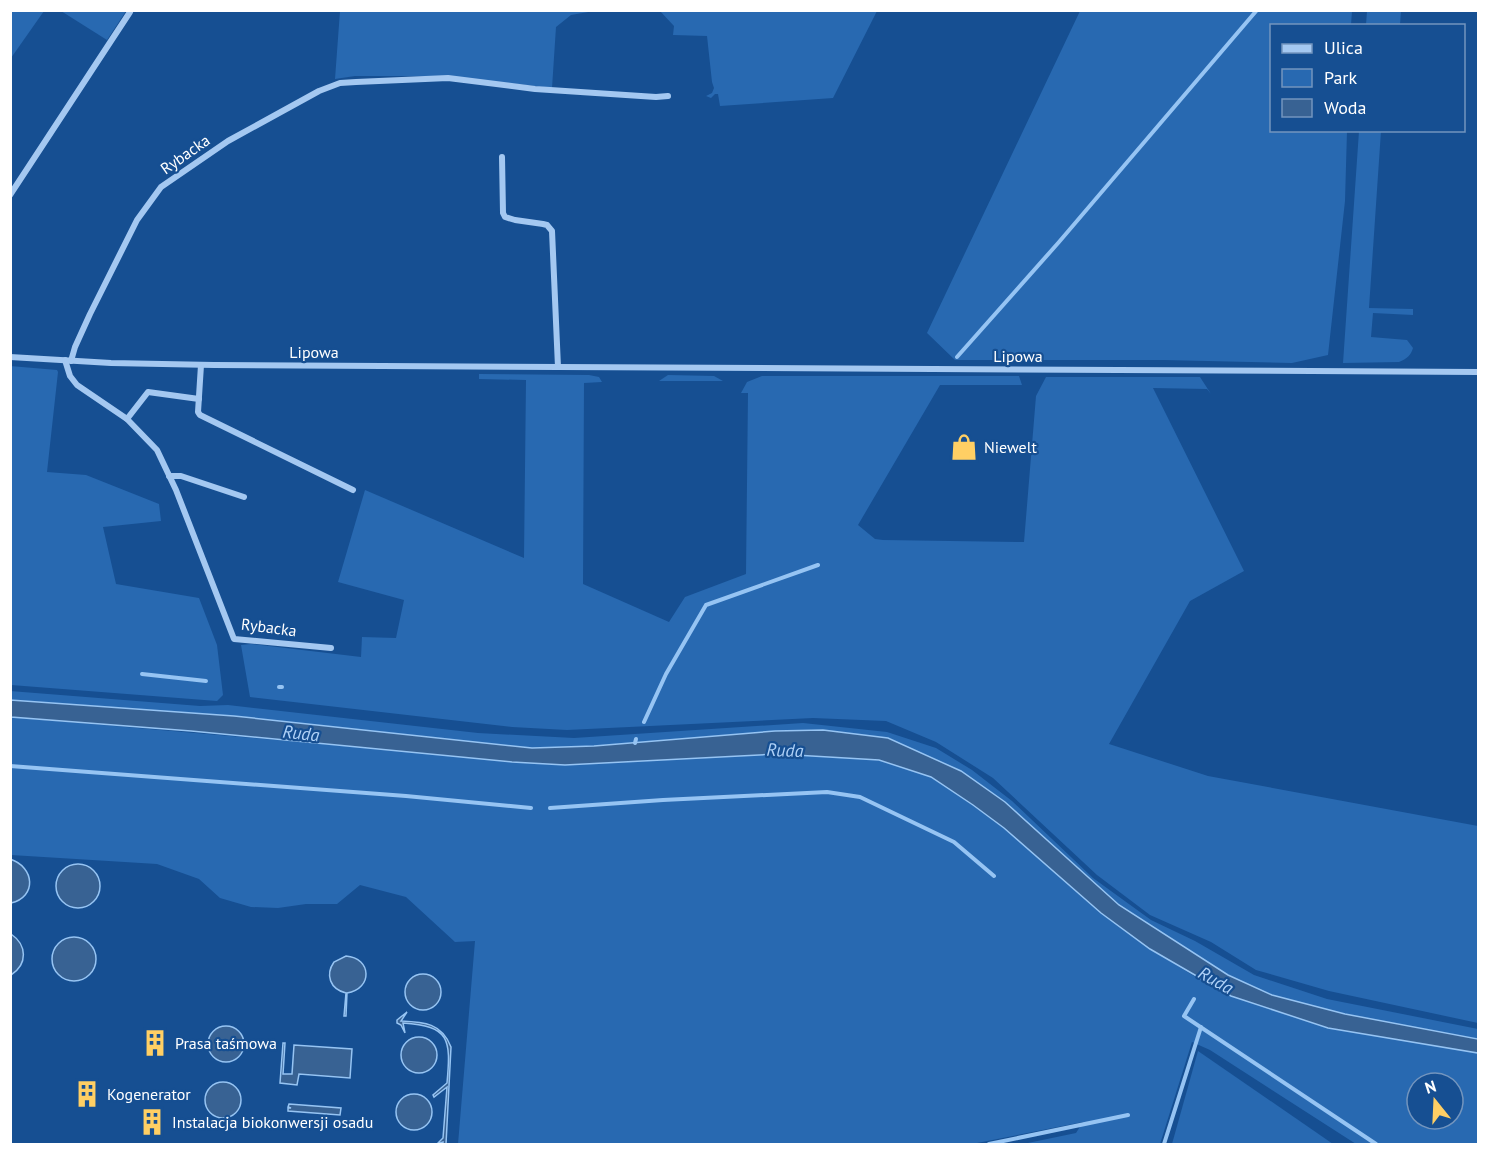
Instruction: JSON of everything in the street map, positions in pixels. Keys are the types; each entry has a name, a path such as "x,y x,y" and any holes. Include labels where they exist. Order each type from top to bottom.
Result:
{"street":[{"path":"10,195 130,12"},
{"name":"Rybacka","path":"331,648 234,639 169,476 151,443 127,420 77,385 70,376 68,361 137,220 161,187 228,141 319,91 340,83 448,78 556,91 668,96"},
{"path":"502,157 505,217 547,225 552,231 558,368"},
{"path":"10,357 68,361"},
{"name":"Lipowa","path":"68,361 201,365 558,368 1479,372"},
{"path":"201,365 198,412 200,415 353,490"},
{"path":"127,420 148,392 199,399"},
{"path":"169,476 181,476 244,497"}],"green space":[{"path":"10,11 44,11 11,58"},
{"path":"61,11 126,11 107,40"},
{"path":"340,11 594,11 571,15 556,27 552,88 446,76 355,76 335,79"},
{"path":"660,11 877,11 833,98 720,106 718,94 711,98 706,96 712,93 714,88 707,36 673,35 674,26"},
{"path":"1080,11 1352,11 1351,24 1270,24 1270,132 1347,132 1345,201 1328,355 1292,363 1164,360 955,360 927,333"},
{"path":"1367,11 1401,11 1400,24 1366,24"},
{"path":"1359,132 1381,132 1369,308 1413,309 1413,315 1373,313 1371,337 1407,340 1413,348 1404,360 1399,362 1343,363"},
{"path":"10,366 57,370 58,372 47,472 86,475 159,504 161,521 103,527 116,584 199,598 217,645 223,695 217,701 11,685"},
{"path":"479,374 599,377 602,382 584,383 583,584 669,622 685,597 746,574 748,393 741,393 747,382 762,376 1019,376 1022,385 940,385 858,525 875,539 883,540 1024,542 1036,396 1046,377 1200,377 1211,394 1207,389 1153,388 1244,571 1190,601 1109,744 1208,776 1478,826 1478,1023 1329,991 1256,970 1211,942 1150,915 1097,875 993,778 936,742 886,721 813,718 567,730 512,727 250,697 241,645 251,644 361,657 362,637 396,638 404,600 338,582 365,490 524,558 526,380 479,379"},
{"path":"668,375 714,376 723,381 659,381"},
{"path":"10,691 200,706 228,705 478,733 574,738 803,723 887,732 936,748 972,770 1012,801 1093,878 1151,920 1195,941 1254,975 1327,999 1478,1029 1478,1039 1345,1014 1272,995 1228,975 1119,905 1005,802 961,771 888,738 823,730 775,731 594,746 532,748 234,716 11,700"},
{"path":"10,717 565,765 778,754 879,760 931,777 973,805 1004,828 1101,913 1150,949 1194,976 1328,1028 1478,1053 1478,1144 1356,1144 1210,1050 1192,1042 1160,1144 1023,1144 1076,1133 1083,1122 972,1144 458,1144 475,941 455,942 406,897 360,885 337,904 306,904 278,908 251,907 220,898 199,879 157,864 11,855"},
{"path":"1198,1051 1333,1144 1172,1144"}],"water":[{"name":"Ruda","path":"10,700 234,716 532,748 594,746 775,731 823,730 888,738 961,771 1005,802 1119,905 1228,975 1272,995 1345,1014 1478,1039 1478,1053 1328,1028 1231,996 1150,949 1101,913 1004,828 973,805 931,777 879,760 778,754 565,765 512,762 191,731 11,717"},
{"path":"10,859 24,868 30,882 25,895 11,903"},
{"path":"78,864 94,870 100,886 94,902 78,908 62,902 56,886 62,870"},
{"path":"11,934 23,949 23,960 17,971 11,975"},
{"path":"74,937 90,943 96,959 90,975 74,981 58,975 52,959 58,943"},
{"path":"346,956 361,962 366,974 361,986 347,993 346,1016 344,1016 346,993 333,985 330,972 334,962"},
{"path":"423,974 436,979 441,992 436,1005 423,1010 410,1005 405,992 410,979"},
{"path":"407,1012 401,1021 425,1023 437,1028 443,1033 451,1047 446,1144 443,1142 437,1144 443,1138 447,1087 434,1097 433,1095 447,1083 447,1045 439,1032 430,1027 403,1023 405,1033 397,1020"},
{"path":"226,1026 239,1031 244,1044 239,1057 226,1062 213,1057 208,1044 213,1031"},
{"path":"419,1037 432,1042 437,1055 432,1068 419,1073 406,1068 401,1055 406,1042"},
{"path":"283,1043 285,1043 283,1074 292,1074 294,1045 352,1049 350,1078 299,1074 297,1085 280,1083"},
{"path":"223,1082 236,1087 241,1100 236,1113 223,1118 210,1113 205,1100 210,1087"},
{"path":"414,1094 427,1099 432,1112 427,1125 414,1130 401,1125 396,1112 401,1099"},
{"path":"289,1104 341,1108 340,1115 288,1111 288,1108 291,1108 288,1107"}],"waterway":[{"path":"957,357 1059,242 1257,10"},
{"path":"644,722 666,674 706,605 818,565"},
{"path":"142,674 206,681"},
{"path":"635,743 636,739"},
{"path":"10,766 406,796 531,808"},
{"path":"550,808 827,792 860,797 954,842 994,876"},
{"path":"1194,999 1184,1016 1376,1144"},
{"path":"1164,1144 1201,1027"},
{"path":"989,1144 1128,1115"}],"place":[{"name":"Niewelt","path":"964,447"},
{"name":"Prasa taśmowa","path":"155,1043"},
{"name":"Kogenerator","path":"87,1094"},
{"name":"Instalacja biokonwersji osadu","path":"152,1122"}]}
